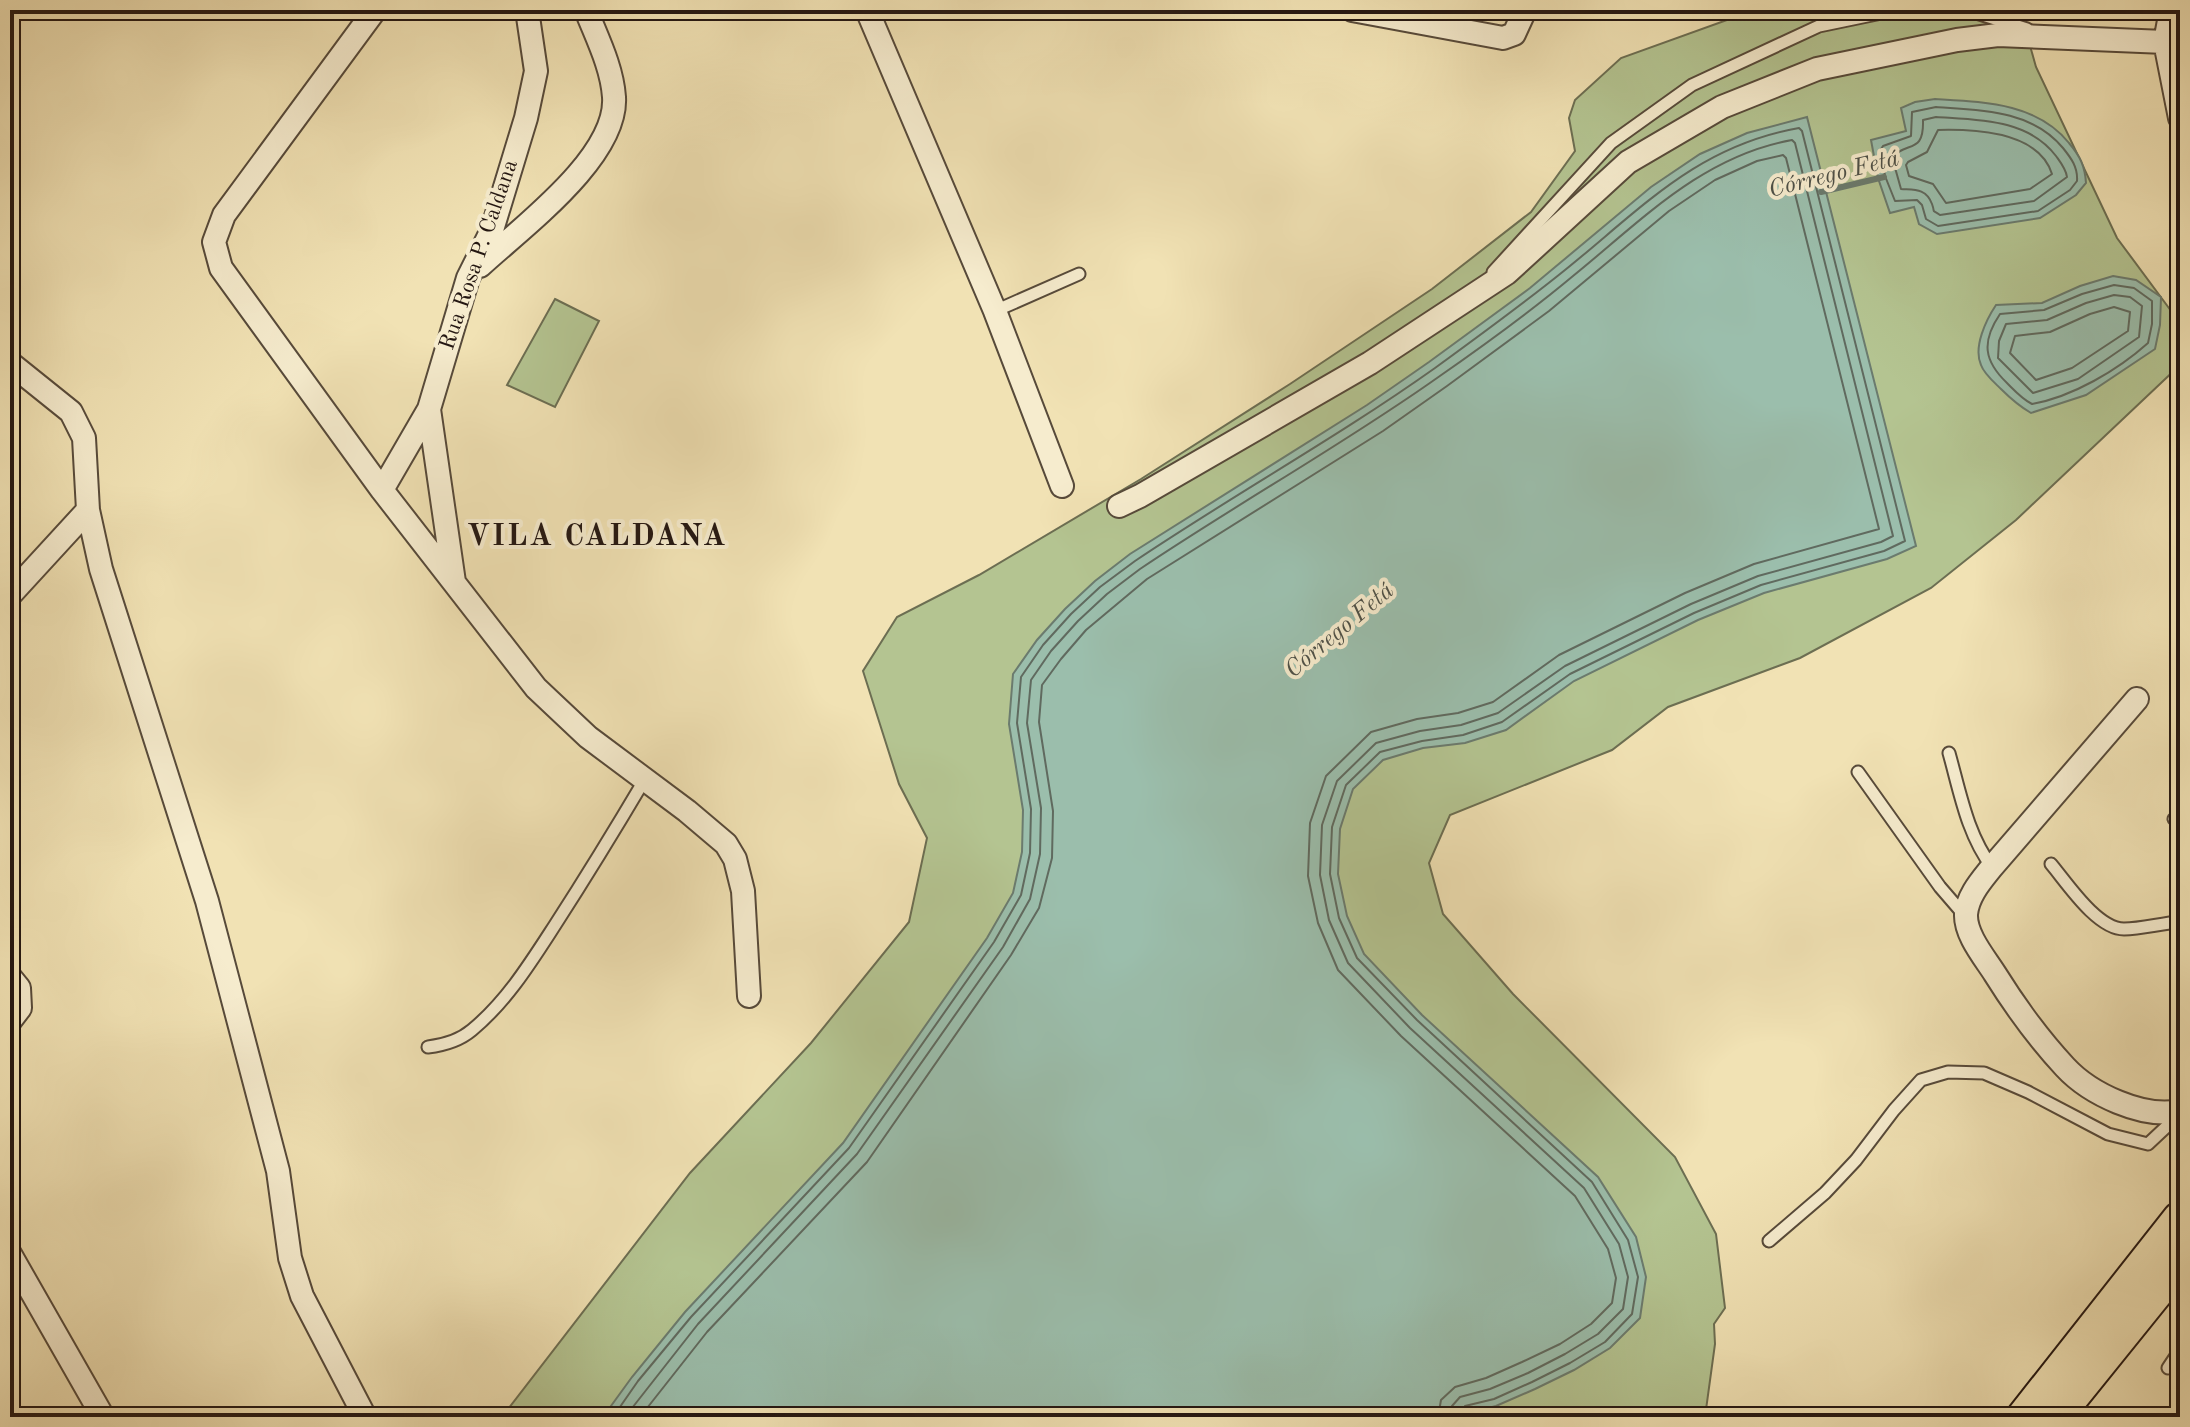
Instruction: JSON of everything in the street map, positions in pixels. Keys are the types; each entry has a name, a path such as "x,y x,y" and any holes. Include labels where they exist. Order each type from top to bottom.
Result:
{"main road":[{"path":"2024,1417 2180,1219"},
{"path":"2055,1417 2180,1262"}],"street":[{"path":"375,10 224,215 214,242 221,268 382,490 536,688 588,737 726,844 735,859 743,891 749,996"},
{"name":"Rua Rosa P. Caldana","path":"382,490 429,409 468,278 492,230 526,118 536,71 527,10"},
{"path":"468,278 576,177 596,153 609,128 614,100 610,71 586,10"},
{"path":"867,10 995,311 1062,486"},
{"path":"1352,10 1503,38 1514,34 1525,10"},
{"path":"2171,10 2165,42 2180,118"},
{"path":"1119,506 1370,363 1507,273 1628,162 1722,107 1817,69 1957,40 1998,35 2165,42"},
{"path":"10,363 71,412 84,438 88,510 101,569 207,901 278,1171 290,1258 302,1296 365,1417"},
{"path":"429,409 454,583"},
{"path":"10,595 88,510"},
{"path":"2137,699 1992,867 1971,895 1966,916 1970,934 2011,999 2066,1069 2107,1097 2146,1112 2180,1112"},
{"path":"10,977 19,988 20,1008 10,1021"},
{"path":"10,1254 103,1417"}],"lane":[{"path":"1468,298 1611,143 1692,85 1819,26 1896,10 1970,11 2055,37"},
{"path":"995,311 1079,274"},
{"path":"1949,753 1970,827 1979,850 1992,867"},
{"path":"1858,772 1940,887 1966,916"},
{"path":"428,1047 448,1044 470,1031 499,1004 533,959 645,779"},
{"path":"2051,864 2088,908 2109,926 2123,929 2180,922"},
{"path":"1769,1241 1825,1193 1921,1080 1948,1072 1984,1073 2108,1134 2148,1144 2180,1112"},
{"path":"2168,1368 2180,1350"}],"green space":[{"path":"1775,10 2020,10 2036,67 2117,238 2180,323 2180,365 2016,520 1931,588 1800,658 1668,707 1612,750 1450,815 1429,863 1443,914 1513,994 1675,1157 1716,1234 1725,1308 1714,1324 1715,1344 1705,1417 502,1417 690,1173 811,1043 909,922 927,838 899,784 863,671 897,617 979,575 1141,479 1432,289 1531,212 1575,151 1569,118 1575,100 1621,58 1738,16"},
{"path":"555,299 599,321 555,407 507,385"}],"water":[{"path":"1935,99 2008,107 2041,120 2056,130 2076,152 2086,183 2076,195 2040,218 1937,234 1919,224 1914,207 1890,213 1878,178 1871,140 1906,131 1901,108"},
{"path":"1807,117 1916,546 1887,559 1764,593 1698,620 1574,681 1506,730 1465,743 1423,748 1383,760 1353,789 1340,829 1338,874 1347,916 1364,954 1422,1015 1598,1177 1636,1237 1646,1277 1640,1318 1610,1348 1574,1370 1496,1406 1454,1417 603,1417 685,1312 843,1143 987,938 1013,893 1022,852 1023,810 1009,724 1013,674 1037,640 1065,609 1130,554 1367,405 1429,362 1530,288 1651,187 1700,154 1747,133"},
{"path":"2113,276 2136,280 2161,297 2155,349 2086,395 2031,413 1985,372 1979,358 1980,342 1996,305 2042,303"}],"waterway":[{"name":"Córrego Fetá","path":"1821,192 1884,177"}],"district":[{"name":"VILA CALDANA","path":"597,537"}]}
